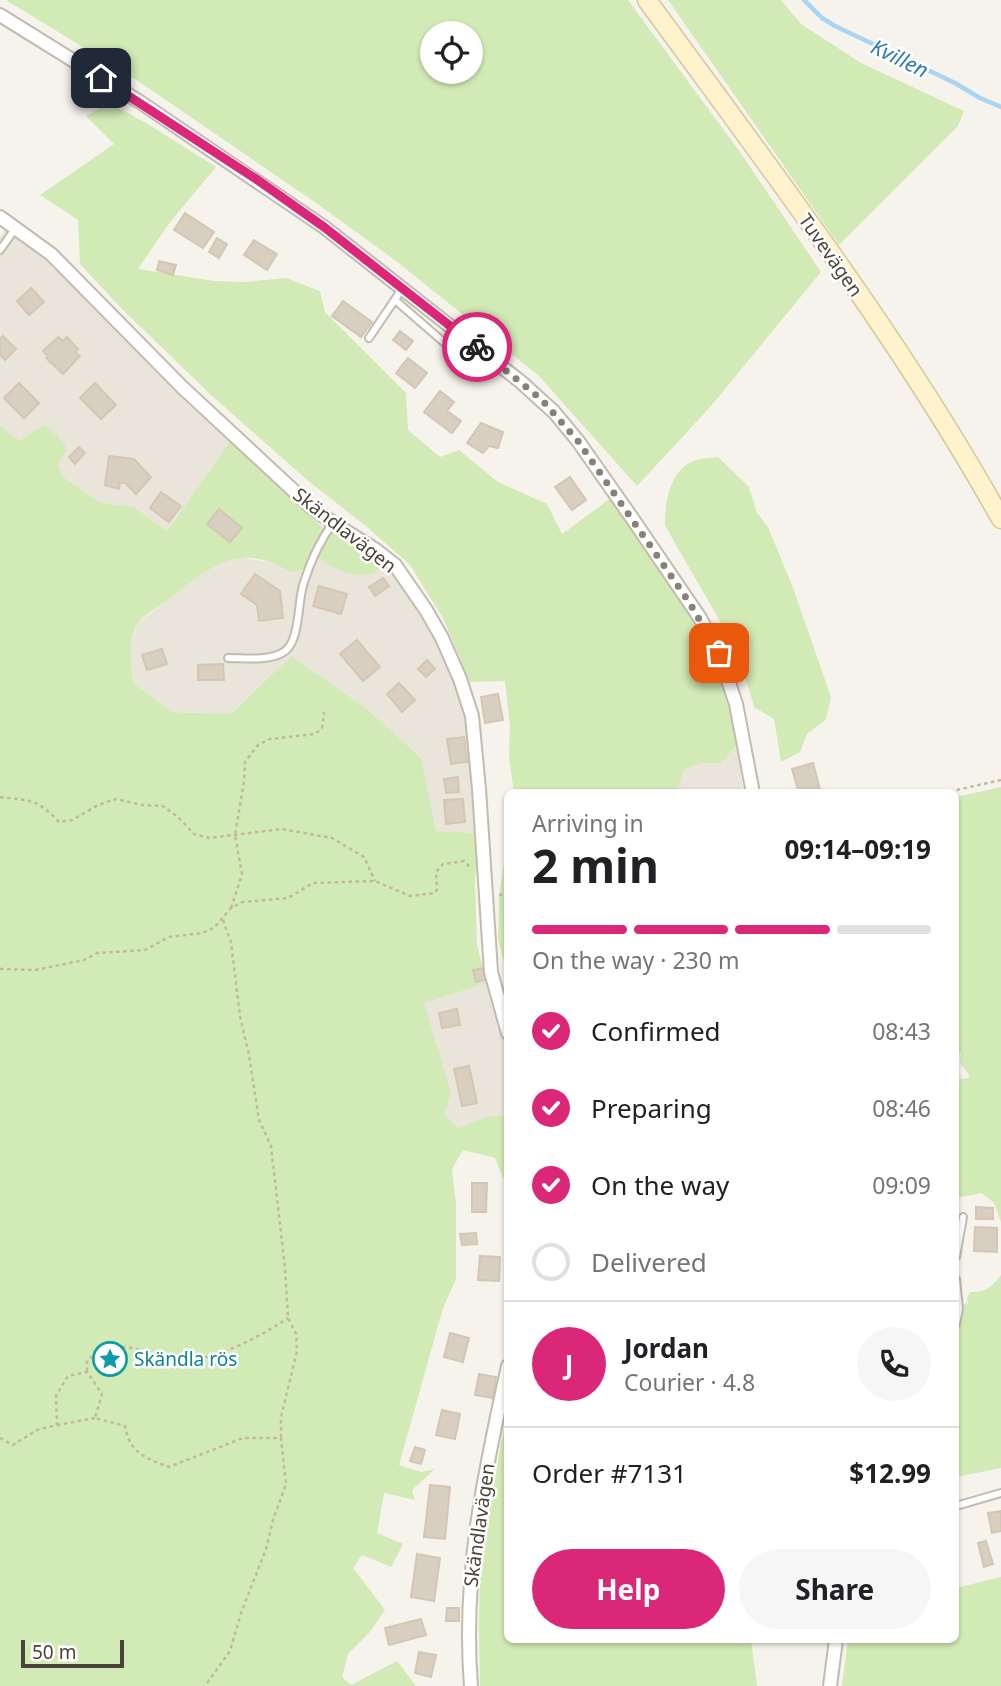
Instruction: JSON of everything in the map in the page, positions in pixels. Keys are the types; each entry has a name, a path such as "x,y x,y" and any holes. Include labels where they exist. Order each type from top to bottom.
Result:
{"main road":[{"name":"Tuvevägen","path":"647,0 903,358 962,450 1001,519"}],"street":[{"path":"0,15 139,102 324,227 398,295 521,382 554,412 578,441 689,602 719,653 736,704 752,789"},
{"name":"Skändlavägen","path":"0,218 51,254 182,387 309,505 376,550 395,565 409,583 436,628 460,679 472,716 491,972 504,1019"},
{"name":"Skändlavägen","path":"471,1686 467,1627 473,1547 483,1483 504,1385"},
{"path":"830,1686 836,1643"}],"lane":[{"path":"0,250 16,227"},
{"path":"369,338 398,295 462,358"},
{"path":"228,658 269,657 289,649 315,550 333,523"},
{"path":"959,1239 963,1216"},
{"path":"959,1505 1001,1493"}],"path":[{"path":"0,969 35,970 84,960 97,953 145,950 169,937 202,933 214,928 231,908 242,874 234,835 245,762 252,752 270,740 314,734 322,728 324,712"},
{"path":"959,789 1001,780"},
{"path":"0,797 29,799 44,806 59,822 72,820 98,805 116,799 142,805 163,806 194,834 209,838 282,829 332,838 364,857 374,881"},
{"path":"231,908 243,902 288,898 313,883 374,881 410,896 426,895 435,893 436,872 443,864 464,861 474,874"},
{"path":"205,1686 230,1651 241,1613 267,1549 286,1484 281,1417 297,1351 296,1334 288,1318 271,1146 259,1120 240,1016 231,942 223,920"},
{"path":"95,1418 102,1394 87,1372 87,1360 100,1351 130,1346 164,1358 186,1360 217,1353 260,1337 288,1318"},
{"path":"57,1425 55,1396 68,1376 87,1372"},
{"path":"0,1438 13,1445 37,1430 95,1418 125,1426 127,1439 142,1457 169,1467 243,1438 281,1438"}],"shaded area":[{"path":"8,227 72,284 232,439 167,531 134,507 99,502 62,476 58,464 19,442 0,426 0,238"},
{"path":"314,553 374,574 382,564 402,582 439,637 472,720 478,833 436,831 421,758 366,708 291,656 231,714 172,712 133,683 130,646 138,623 207,568 238,557 274,563 290,572"},
{"path":"736,746 743,789 677,789 684,770 701,763 721,763"},
{"path":"487,983 504,1030 504,1115 489,1116 458,1128 444,1114 423,1002"}],"green space":[{"path":"6,0 628,0 740,152 821,272 711,406 637,486 538,375 396,261 138,81"},
{"path":"668,0 781,0 801,24 861,63 964,111 958,126 839,245"},
{"path":"110,103 216,167 170,222 138,269 214,281 245,282 286,278 320,291 325,312 406,393 408,430 440,457 459,450 498,482 547,504 562,534 611,498 696,621 716,664 730,712 736,746 721,763 701,763 684,770 677,789 513,789 505,681 470,682 443,618 410,565 307,480 210,394 122,309 80,264 78,220 40,195 114,144 86,116"},
{"path":"44,425 58,436 67,449 58,464 62,476 99,502 134,507 167,531 232,439 322,527 357,544 382,564 374,574 357,574 335,568 314,554 306,569 290,572 256,558 226,561 199,576 140,621 131,646 133,683 172,712 231,714 291,656 366,708 421,758 436,831 478,833 475,884 477,945 487,983 424,1003 451,1093 444,1114 458,1128 489,1116 504,1115 504,1179 495,1158 463,1150 452,1169 456,1203 456,1279 443,1308 399,1465 421,1472 435,1469 412,1490 415,1500 384,1493 377,1533 403,1544 391,1567 362,1555 353,1568 385,1610 369,1633 348,1654 342,1677 351,1685 397,1661 416,1686 0,1686 0,426 19,441"},
{"path":"718,457 749,487 757,513 768,527 793,588 831,697 826,719 807,734 800,752 781,762 774,719 754,707 738,659 716,613 665,525 668,496 680,470 696,460"},
{"path":"1001,787 1001,1222 994,1203 982,1193 959,1197 959,1079 968,1078 969,1075 960,1063 959,1053 959,796"},
{"path":"504,862 504,962 498,939 499,896"},
{"path":"1001,1275 1001,1468 959,1476 959,1304 968,1303 970,1292 988,1288"},
{"path":"504,1431 504,1643 751,1643 757,1686 480,1686 480,1566"},
{"path":"1001,1577 1001,1686 842,1686 848,1643 959,1643 959,1587"}],"building":[{"path":"185,213 214,232 203,248 174,230"},
{"path":"217,238 227,244 219,258 209,252"},
{"path":"254,240 277,254 267,270 244,255"},
{"path":"159,261 176,265 173,275 157,270"},
{"path":"31,288 44,302 29,315 17,301"},
{"path":"343,301 372,322 361,337 332,316"},
{"path":"400,331 413,341 406,350 393,340"},
{"path":"3,336 16,349 5,360 0,355 0,339"},
{"path":"58,337 63,341 67,337 78,349 75,352 80,356 63,374 46,358 48,356 43,351"},
{"path":"408,358 427,373 415,388 396,373"},
{"path":"19,383 39,403 24,418 4,398"},
{"path":"95,383 116,405 101,419 80,398"},
{"path":"440,391 454,402 447,411 461,421 452,433 424,412"},
{"path":"481,423 503,432 498,448 489,446 483,453 467,443"},
{"path":"79,447 85,453 75,464 69,457"},
{"path":"109,456 134,459 151,477 136,494 125,483 120,483 119,489 105,485"},
{"path":"570,477 586,500 572,510 555,487"},
{"path":"161,492 181,506 169,522 150,508"},
{"path":"219,509 242,528 230,542 207,524"},
{"path":"255,574 280,591 283,618 259,621 257,605 241,594"},
{"path":"383,578 389,586 375,596 369,587"},
{"path":"319,586 347,594 341,614 313,606"},
{"path":"357,640 380,667 363,681 340,654"},
{"path":"162,649 167,664 147,670 142,655"},
{"path":"427,660 435,669 426,677 418,669"},
{"path":"223,664 224,680 198,680 198,665"},
{"path":"399,683 415,700 402,712 387,694"},
{"path":"498,694 503,720 485,723 481,697"},
{"path":"464,737 467,762 451,764 447,739"},
{"path":"813,763 820,789 798,789 792,769"},
{"path":"458,777 459,792 446,793 444,779"},
{"path":"463,799 465,822 446,824 444,800"},
{"path":"484,968 487,979 476,982 473,970"},
{"path":"457,1009 460,1025 442,1028 439,1013"},
{"path":"469,1066 477,1103 462,1106 454,1069"},
{"path":"472,1183 487,1183 486,1212 472,1212"},
{"path":"976,1207 993,1208 993,1219 976,1219"},
{"path":"975,1227 997,1228 997,1252 974,1251"},
{"path":"476,1233 477,1244 462,1245 460,1234"},
{"path":"480,1256 500,1257 499,1281 478,1280"},
{"path":"450,1333 469,1338 463,1362 444,1357"},
{"path":"479,1374 496,1377 493,1398 475,1395"},
{"path":"442,1410 460,1414 455,1439 436,1435"},
{"path":"415,1447 425,1450 421,1464 410,1461"},
{"path":"430,1485 450,1487 445,1539 424,1537"},
{"path":"1001,1511 1001,1531 992,1533 988,1513"},
{"path":"986,1541 993,1564 984,1567 978,1543"},
{"path":"417,1554 440,1558 434,1601 411,1597"},
{"path":"447,1608 459,1608 459,1621 446,1621"},
{"path":"421,1619 426,1635 389,1645 385,1628"},
{"path":"419,1652 436,1655 431,1677 415,1673"}],"waterway":[{"name":"Kvillen","path":"804,0 822,18 835,26 1001,107"}],"way so far":[{"path":"477,347 542,400 578,441 689,602 719,653"}],"place":[{"name":"Skändla rös","path":"110,1359"}],"route":[{"path":"101,78 256,179 324,227 477,347"}]}
